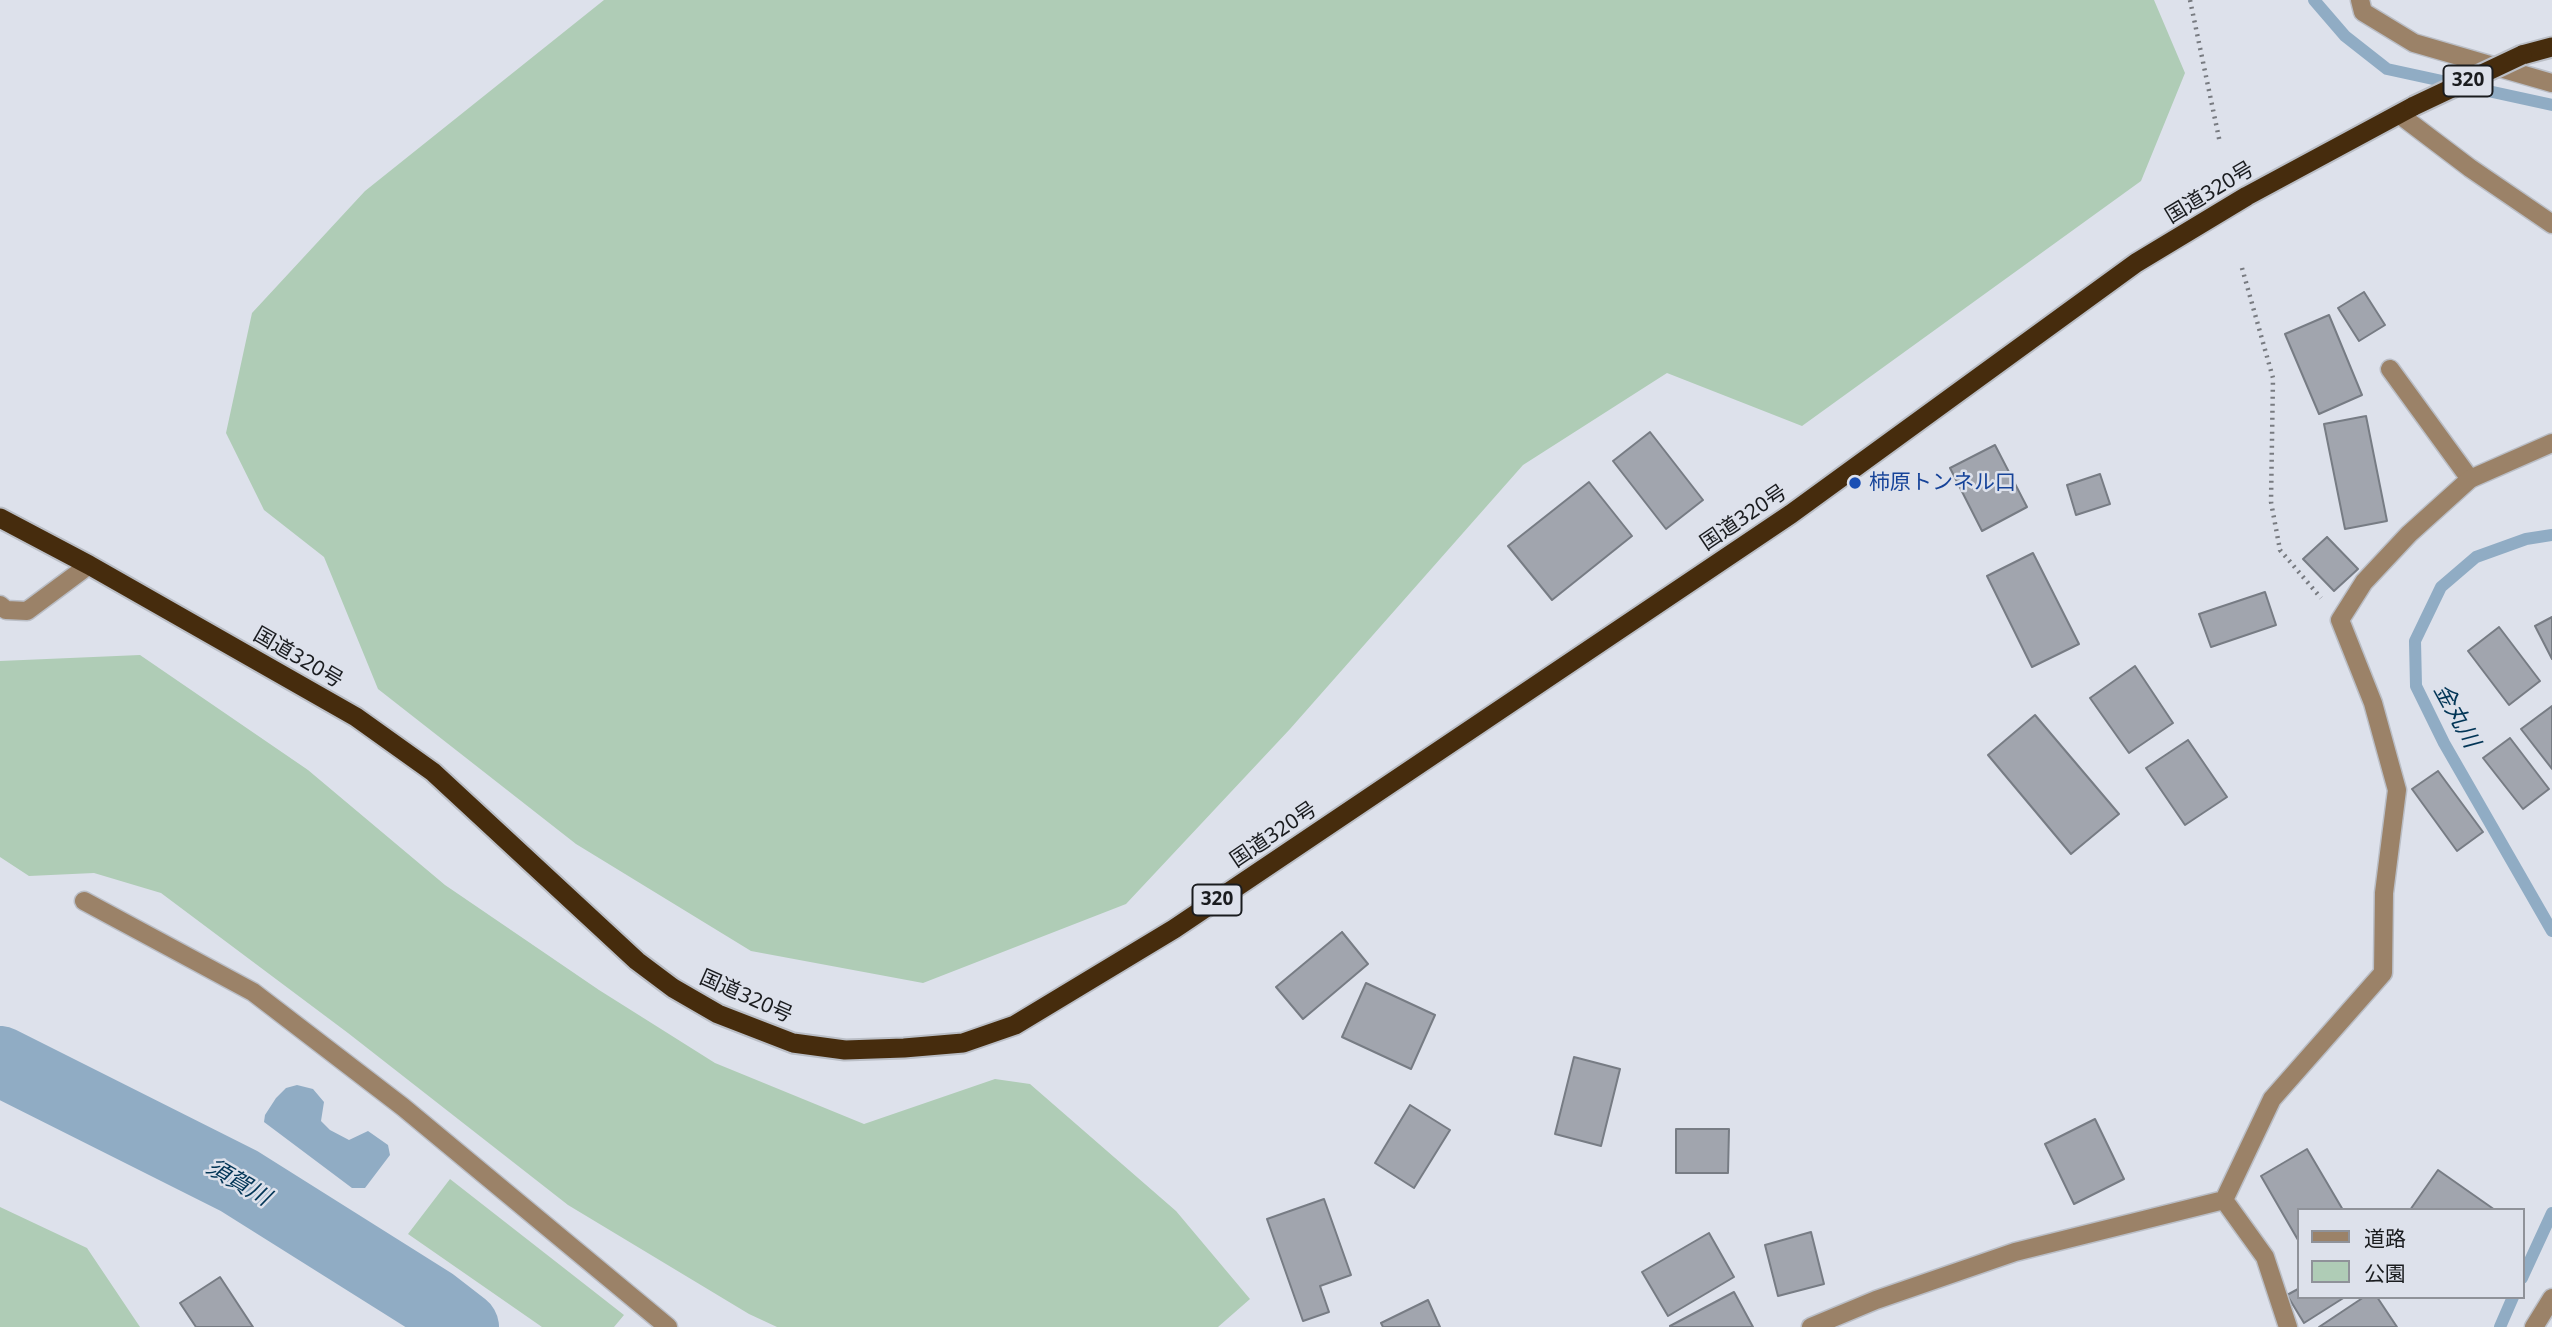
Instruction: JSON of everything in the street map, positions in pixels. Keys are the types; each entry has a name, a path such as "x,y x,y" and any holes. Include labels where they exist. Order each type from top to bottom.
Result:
{"highway":[{"name":"国道320号","path":"0,518 89,565 356,717 433,772 637,961 673,988 718,1014 793,1043 845,1051 962,1042 1015,1025 1174,929 1791,514 2136,263 2317,157 2522,55 2552,47"}],"street":[{"path":"2360,0 2363,12 2414,44 2552,83"},
{"path":"2407,111 2470,168 2552,224"},
{"path":"2390,369 2470,479"},
{"path":"2224,1200 2272,1099 2383,973 2384,893 2397,790 2373,704 2340,620 2364,582 2409,534 2470,479 2552,443"},
{"path":"0,605 6,610 27,611 89,565"},
{"path":"85,901 253,992 403,1107 668,1327"},
{"path":"1811,1327 1876,1300 2015,1252 2224,1200"},
{"path":"2224,1200 2265,1256 2288,1327"},
{"path":"2534,1327 2552,1298"}],"path":[{"path":"2190,0 2220,143"},
{"path":"2242,268 2273,378 2271,502 2280,551 2340,620"}],"green space":[{"path":"604,0 2154,0 2185,73 2141,181 1802,426 1667,373 1523,465 1290,729 1126,904 923,983 751,951 576,844 378,689 324,557 264,510 226,433 252,313 365,191"},
{"path":"140,655 308,770 445,885 599,990 715,1063 864,1124 995,1079 1030,1084 1176,1211 1250,1299 1218,1327 777,1327 749,1314 568,1205 348,1033 161,893 94,873 29,876 0,857 0,661"},
{"path":"450,1179 624,1315 614,1327 542,1327 408,1234"},
{"path":"0,1207 87,1248 140,1327 0,1327"}],"water":[{"path":"297,1085 313,1089 324,1102 321,1121 330,1130 349,1140 368,1131 388,1145 390,1155 365,1188 352,1188 264,1122 265,1115 276,1098 286,1088"}],"building":[{"path":"2364,292 2385,325 2359,341 2338,308"},
{"path":"2329,315 2362,395 2319,414 2285,334"},
{"path":"2366,416 2387,521 2345,529 2324,424"},
{"path":"1650,432 1703,500 1666,529 1613,461"},
{"path":"1995,445 2027,507 1982,531 1950,468"},
{"path":"2100,474 2110,504 2076,515 2067,485"},
{"path":"1589,482 1632,536 1552,600 1508,546"},
{"path":"2327,537 2358,569 2334,591 2303,559"},
{"path":"2033,553 2079,644 2032,667 1987,576"},
{"path":"2265,592 2276,625 2211,647 2199,614"},
{"path":"2552,617 2552,659 2535,626"},
{"path":"2499,627 2540,681 2509,705 2468,651"},
{"path":"2135,666 2173,723 2129,753 2090,698"},
{"path":"2552,706 2552,769 2521,729"},
{"path":"2035,715 2119,814 2071,854 1988,755"},
{"path":"2510,738 2549,789 2523,809 2483,758"},
{"path":"2188,740 2227,797 2185,825 2146,768"},
{"path":"2438,771 2483,832 2457,851 2412,789"},
{"path":"1342,932 1368,964 1303,1019 1276,987"},
{"path":"1366,983 1435,1015 1411,1069 1342,1037"},
{"path":"1574,1057 1620,1069 1601,1146 1555,1134"},
{"path":"1410,1105 1450,1130 1414,1188 1375,1163"},
{"path":"2095,1119 2124,1179 2074,1204 2045,1144"},
{"path":"1676,1129 1729,1129 1728,1173 1676,1173"},
{"path":"2307,1149 2342,1208 2296,1208 2296,1237 2261,1176"},
{"path":"2438,1170 2492,1208 2411,1208"},
{"path":"1324,1199 1351,1275 1320,1286 1329,1312 1303,1321 1267,1219"},
{"path":"1811,1232 1824,1284 1778,1296 1765,1245"},
{"path":"1709,1233 1734,1277 1668,1316 1642,1272"},
{"path":"220,1277 253,1327 196,1327 180,1303"},
{"path":"2296,1290 2296,1299 2342,1299 2304,1323 2287,1295"},
{"path":"1734,1292 1753,1327 1670,1327 1670,1326"},
{"path":"2361,1299 2378,1299 2397,1327 2319,1327"},
{"path":"1428,1300 1440,1327 1383,1327 1381,1323"}],"waterway":[{"path":"2314,0 2345,36 2387,69 2552,105"},
{"name":"金丸川","path":"2552,535 2526,539 2476,557 2441,587 2415,641 2416,686 2444,743 2552,931"},
{"name":"須賀川","path":"0,1061 239,1181 433,1303 464,1327"},
{"name":"金丸川","path":"2524,1274 2552,1213"},
{"name":"金丸川","path":"2500,1327 2512,1299"}],"place":[{"name":"柿原トンネル口","path":"1855,483"}]}
